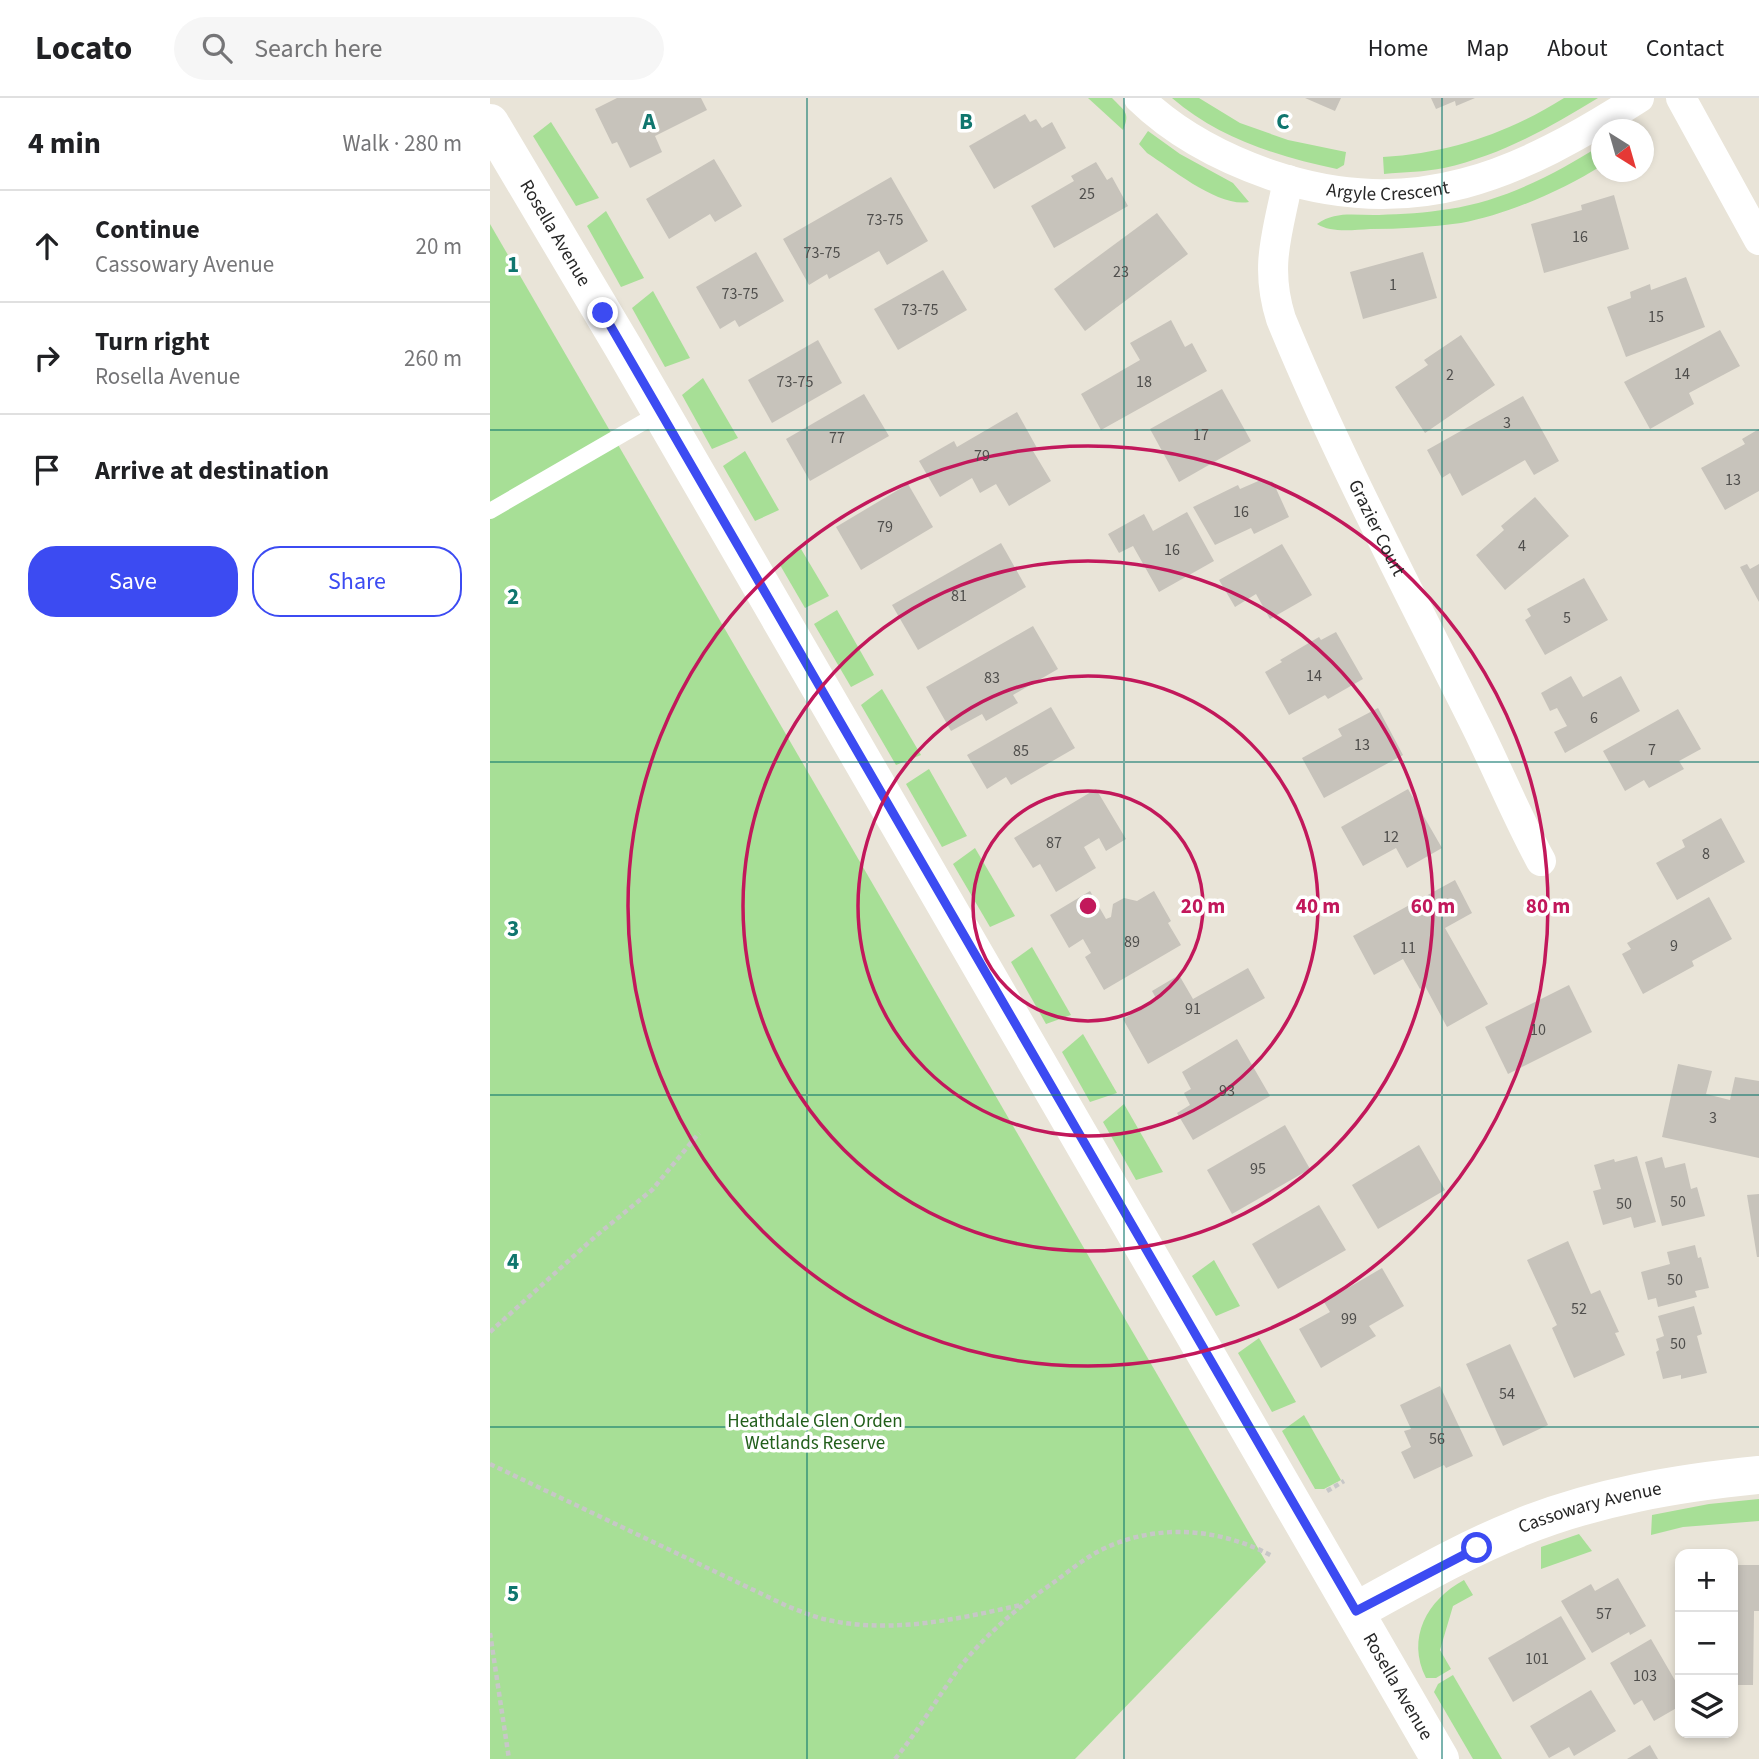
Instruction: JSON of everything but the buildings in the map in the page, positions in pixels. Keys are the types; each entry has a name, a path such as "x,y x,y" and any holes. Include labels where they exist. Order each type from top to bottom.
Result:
{"street":[{"name":"Argyle Crescent","path":"1139,98 1197,142 1255,169 1320,189 1373,195 1448,188 1514,168 1585,131 1639,98"},
{"path":"1681,98 1759,240"},
{"name":"Rosella Avenue","path":"490,123 1440,1759"},
{"name":"Grazier Court","path":"1288,180 1272,260 1275,300 1281,319 1390,554 1479,732 1518,819 1541,861"},
{"name":"Cassowary Avenue","path":"1356,1611 1456,1557 1521,1527 1630,1494 1681,1484 1759,1475"}],"lane":[{"path":"490,511 660,412"}],"path":[{"path":"490,1332 597,1235 652,1190 699,1133"},
{"path":"490,1464 787,1606 824,1619 848,1624 905,1626 950,1621 1021,1605"},
{"path":"895,1759 981,1643 1021,1605 1101,1550 1121,1541 1155,1532 1188,1532 1251,1545 1272,1556"},
{"path":"490,1633 509,1759"}],"green space":[{"path":"1088,98 1112,98 1126,115 1123,130"},
{"path":"1172,98 1199,98 1240,123 1288,140 1346,152 1344,165 1337,169 1250,144 1209,124"},
{"path":"1564,98 1598,98 1543,130 1485,156 1437,169 1384,174 1383,157 1432,151 1478,139 1522,121"},
{"path":"551,122 599,198 576,206 533,136"},
{"path":"1148,131 1180,154 1233,183 1249,202 1224,199 1210,193 1147,153 1139,144"},
{"path":"1591,151 1591,172 1569,184 1534,201 1461,223 1349,230 1329,229 1317,224 1340,215 1432,211 1469,205 1509,193"},
{"path":"606,211 644,278 621,287 587,226"},
{"name":"Heathdale Glen Orden Wetlands Reserve","path":"490,224 1266,1562 1075,1759 490,1759"},
{"path":"653,291 690,358 665,367 632,308"},
{"path":"703,378 738,438 712,449 682,395"},
{"path":"745,451 779,510 755,521 723,466"},
{"path":"801,549 829,596 805,608 780,565"},
{"path":"837,610 874,675 851,687 814,624"},
{"path":"882,689 921,755 896,765 861,705"},
{"path":"929,769 967,836 942,847 906,784"},
{"path":"975,848 1015,916 990,927 953,864"},
{"path":"1032,947 1071,1015 1046,1024 1011,962"},
{"path":"1083,1034 1117,1093 1090,1102 1062,1052"},
{"path":"1124,1104 1163,1172 1136,1180 1103,1122"},
{"path":"1214,1260 1240,1306 1216,1316 1192,1276"},
{"path":"1259,1338 1296,1402 1272,1412 1238,1353"},
{"path":"1304,1415 1341,1480 1324,1489 1315,1489 1282,1431"},
{"path":"1759,1499 1759,1521 1683,1527 1651,1535 1652,1515 1709,1504"},
{"path":"1579,1534 1592,1551 1541,1569 1541,1547"},
{"path":"1464,1580 1473,1595 1453,1606 1440,1650 1451,1669 1436,1678 1426,1678 1418,1649 1424,1622 1430,1609 1440,1598"},
{"path":"1453,1675 1502,1759 1473,1759 1434,1692 1438,1684"}],"route":[{"path":"603,313 1356,1611 1477,1548"}]}
